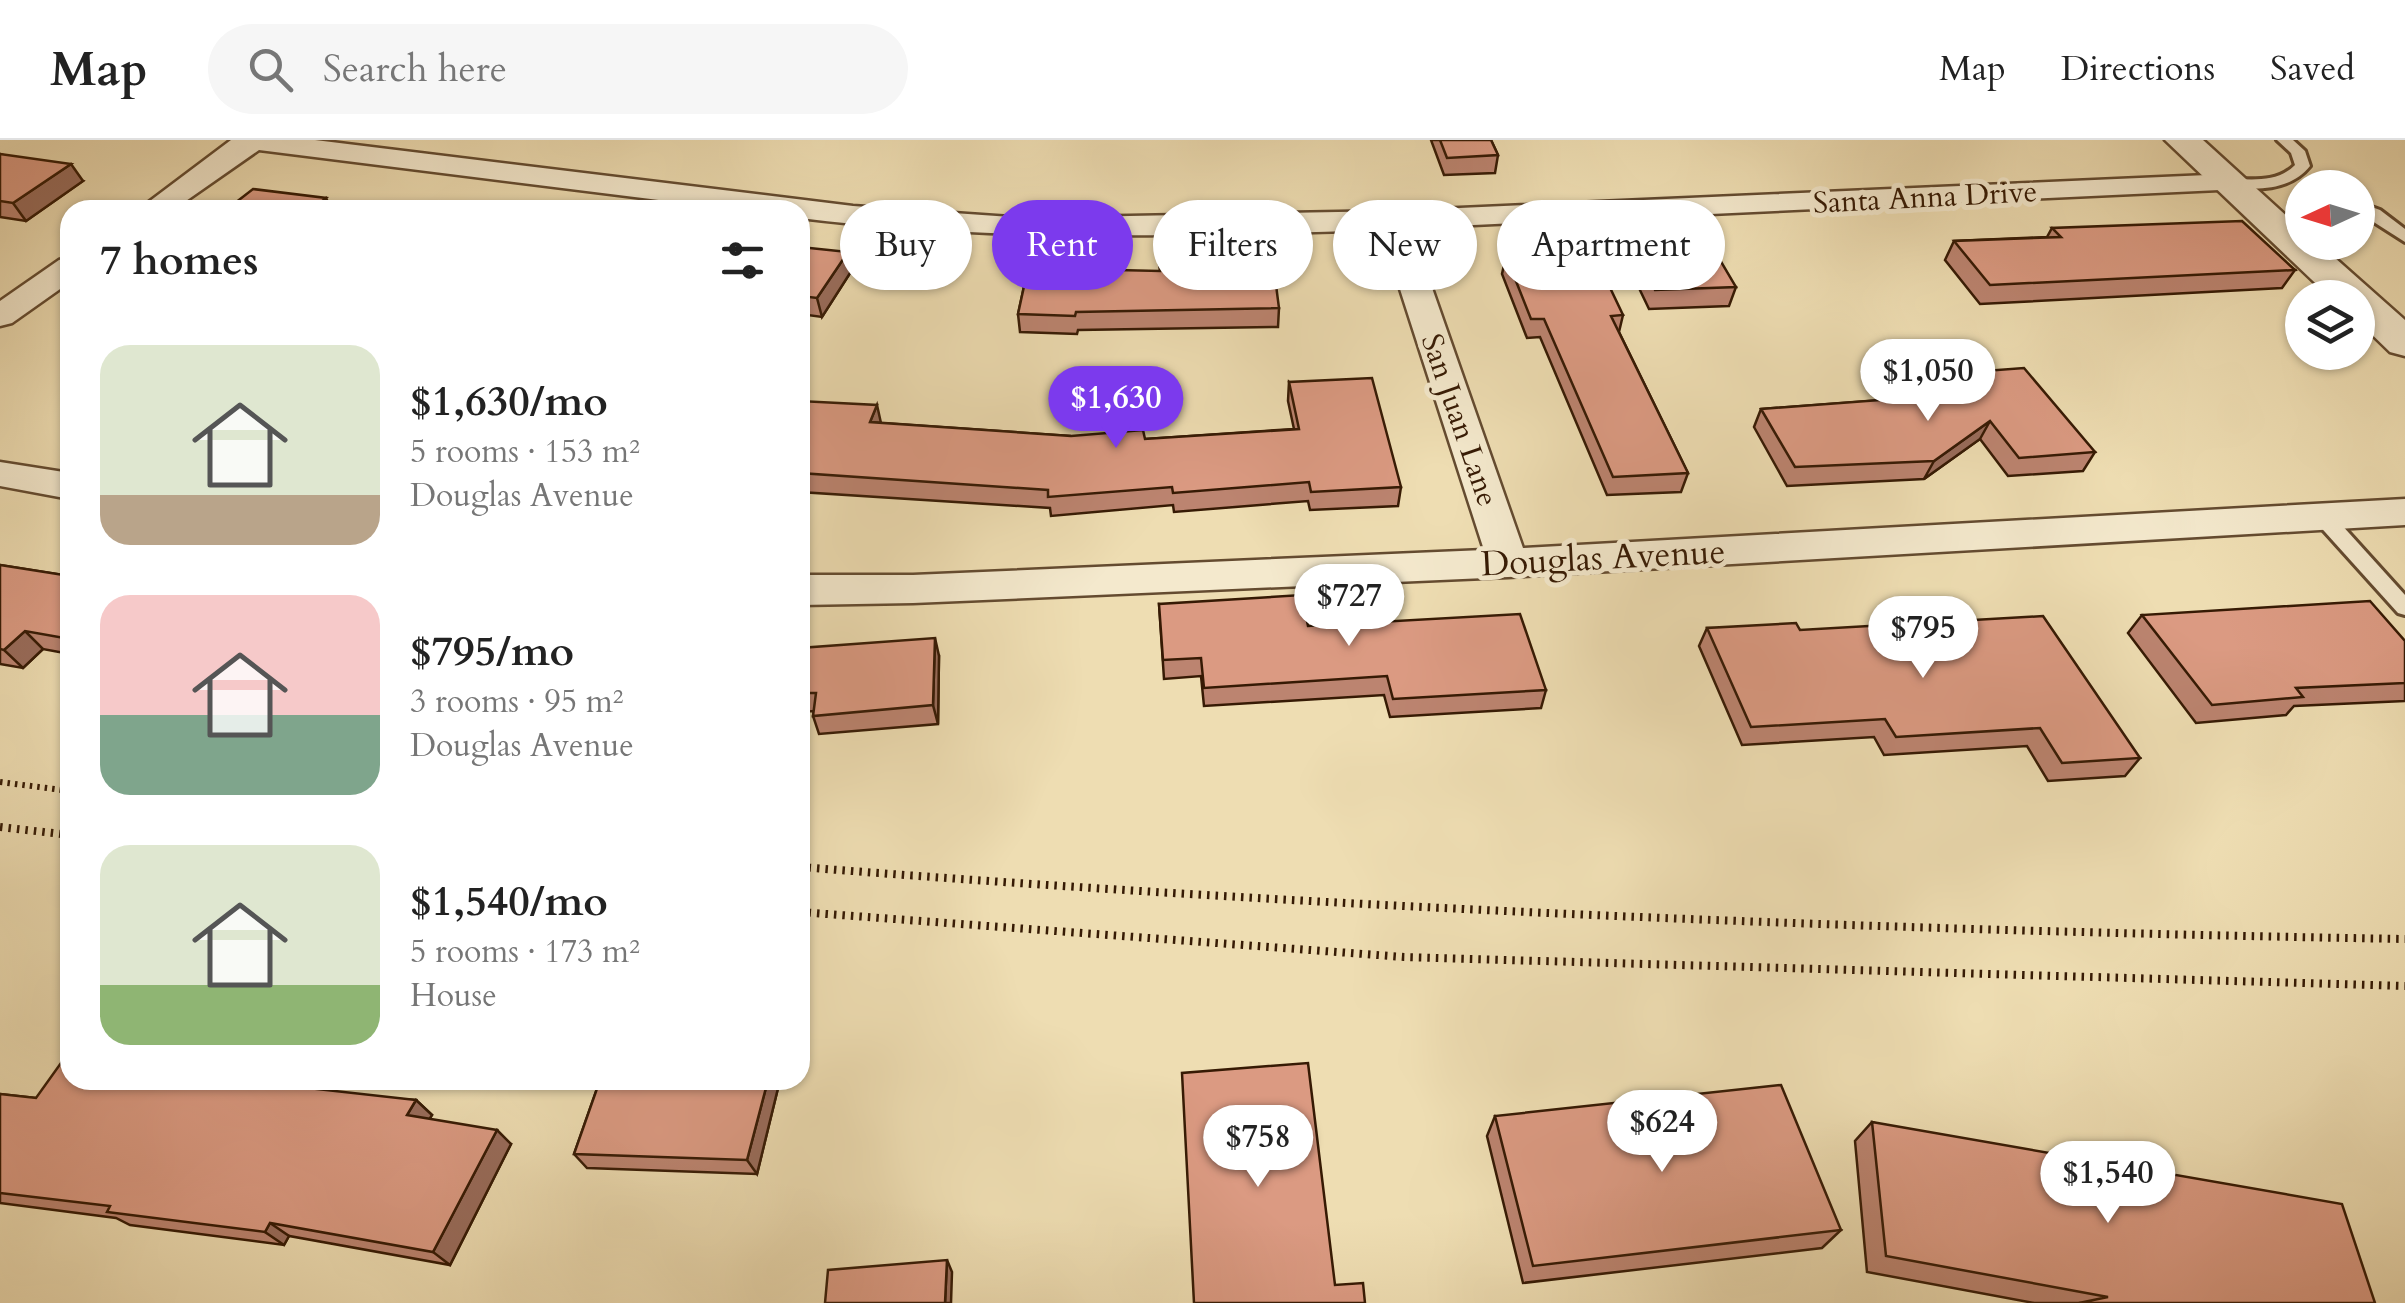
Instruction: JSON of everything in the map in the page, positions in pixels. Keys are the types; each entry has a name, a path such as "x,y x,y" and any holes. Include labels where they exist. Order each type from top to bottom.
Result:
{"street":[{"name":"Santa Anna Drive","path":"245,140 726,200"},
{"path":"167,200 254,140"},
{"path":"2182,140 2336,280"},
{"name":"Santa Anna Drive","path":"1477,216 2230,184"},
{"name":"Santa Anna Drive","path":"810,211 1026,227 1333,222"},
{"path":"0,316 60,274"},
{"name":"San Juan Lane","path":"1417,290 1508,562"},
{"path":"2375,315 2405,342"},
{"path":"0,474 60,484"},
{"name":"Douglas Avenue","path":"810,590 913,590 1508,562 2405,512"}],"lane":[{"path":"2230,184 2283,182 2296,176 2303,166 2298,151 2284,140"},
{"path":"2375,213 2405,237"},
{"path":"2323,517 2405,608"}],"path":[{"path":"0,782 60,790"},
{"path":"0,827 60,834"},
{"path":"810,868 1426,907 2034,934 2405,938"},
{"path":"810,913 1404,957 2405,986"}],"building":[{"path":"1440,140 1491,140 1498,155 1447,158"},
{"path":"0,154 71,164 13,203 0,201"},
{"path":"253,189 326,198 324,200 239,200"},
{"path":"2242,221 2295,270 1990,285 1954,241 2061,237 2052,228"},
{"path":"810,248 840,251 840,264 817,298 810,297"},
{"path":"1725,268 1736,287 1725,287"},
{"path":"1133,270 1153,271 1153,290 1277,290 1279,308 1076,312 1075,316 1018,314 1023,290 1133,290"},
{"path":"1519,290 1611,290 1623,315 1611,316 1688,473 1613,477 1544,319 1531,319"},
{"path":"2024,368 2095,452 2019,458 1990,421 1934,461 1795,467 1761,409 1960,394 1944,374"},
{"path":"1372,378 1401,487 1311,492 1309,482 1173,493 1172,487 1048,497 1048,490 810,474 810,402 877,405 870,422 1071,436 1143,430 1145,439 1299,429 1289,382"},
{"path":"0,565 60,574 60,637 25,631 4,650 0,649"},
{"path":"1302,595 1308,626 1520,614 1546,690 1393,699 1387,676 1204,688 1201,658 1163,660 1159,604"},
{"path":"2370,601 2405,641 2405,683 2296,688 2303,697 2212,705 2142,615"},
{"path":"2043,616 2140,758 2062,763 2040,728 1896,737 1885,719 1751,727 1707,628 1796,623 1800,630"},
{"path":"935,638 933,705 813,716 816,693 810,693 810,647"},
{"path":"1308,1063 1335,1285 1363,1283 1365,1303 1194,1303 1182,1073"},
{"path":"60,1064 60,1090 326,1090 416,1100 407,1115 497,1130 433,1252 270,1223 265,1232 107,1212 110,1206 0,1193 0,1094 36,1098"},
{"path":"1781,1085 1841,1230 1533,1266 1495,1116"},
{"path":"596,1090 765,1090 747,1160 574,1154"},
{"path":"1872,1122 2342,1204 2375,1303 2079,1303 2108,1297 1886,1256"},
{"path":"947,1260 945,1303 825,1303 828,1270"}]}
